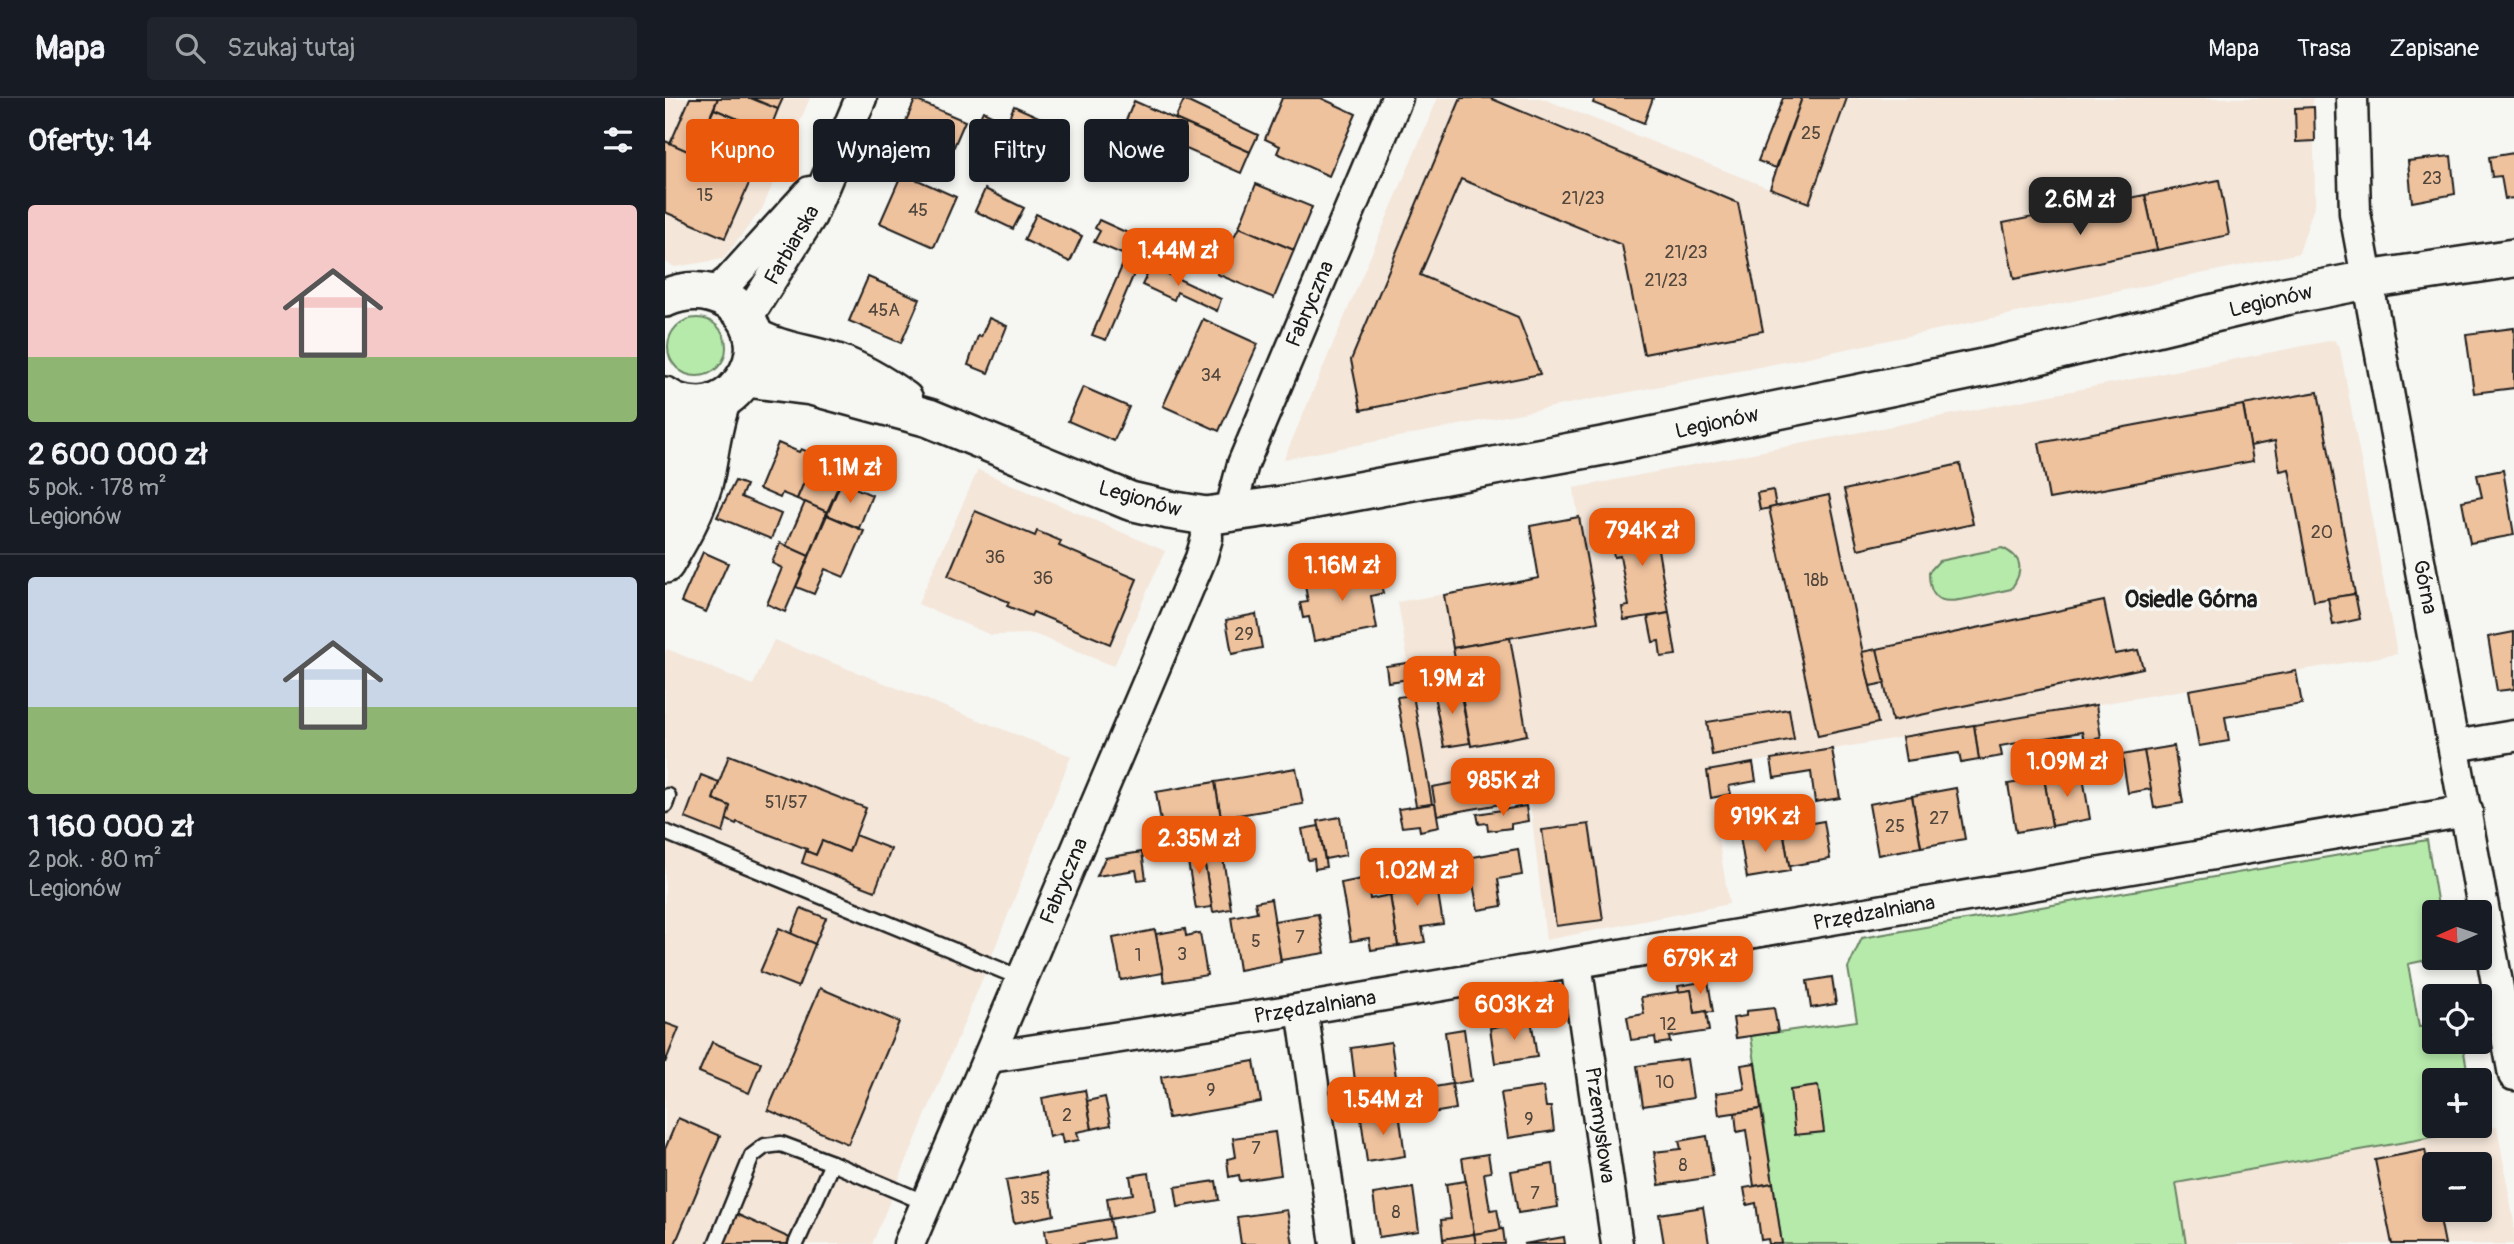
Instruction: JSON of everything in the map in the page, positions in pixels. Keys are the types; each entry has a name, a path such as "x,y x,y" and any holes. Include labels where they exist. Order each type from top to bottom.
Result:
{"street":[{"name":"Farbiarska","path":"852,119 861,98"},
{"name":"Fabryczna","path":"909,1244 1202,558 1207,538 1243,464 1397,98"},
{"name":"Górna","path":"2352,98 2355,213 2514,1075"},
{"name":"Farbiarska","path":"714,293 729,281 818,182"},
{"name":"Farbiarska","path":"750,327 811,216 825,182"},
{"name":"Legionów","path":"670,399 707,405 734,389 765,379 811,386 929,418 1130,500 1169,510 1218,514 1595,448 1997,365 2285,296 2367,280 2514,258"},
{"path":"665,298 694,291 714,293"},
{"name":"Legionów","path":"714,293 726,298 769,346 836,362 872,377 929,418"},
{"path":"665,564 702,490 715,419 753,355 750,327"},
{"path":"665,515 680,454 679,416 670,399"},
{"path":"2455,746 2514,736"},
{"name":"Przędzalniana","path":"990,1056 1576,964 2467,811"},
{"name":"Przemysłowa","path":"1576,964 1617,1244"},
{"path":"1302,1009 1336,1244"}],"lane":[{"path":"665,832 1023,979"},
{"path":"716,1244 752,1156 765,1146 781,1144 926,1203"},
{"path":"796,1244 832,1163"}],"shaded area":[{"path":"665,98 810,98 799,123 799,119 686,119 686,182 774,182 762,209 723,259 675,267 665,262"},
{"path":"1438,98 1541,98 1769,188 1802,98 2313,98 2315,203 2299,253 1794,360 1284,459"},
{"path":"2334,340 2340,349 2397,654 1707,770 1729,904 1546,940 1530,800 1437,815 1436,804 1432,804 1398,602 1539,578 1530,526 1578,517 1574,488"},
{"path":"978,470 1165,551 1114,666 1034,634 991,635 918,604"},
{"path":"774,640 1071,756 982,980 872,1244 665,1244 665,654 667,649 753,685"},
{"path":"2497,1126 2514,1223 2514,1244 2186,1244 2175,1184 2430,1138 2492,1138 2492,1127"}],"green space":[{"path":"691,318 703,318 718,326 726,341 726,353 718,368 703,376 691,376 676,368 668,353 668,341 676,326"},
{"path":"2002,548 2018,560 2018,576 2011,589 1953,601 1935,596 1929,572 1939,561"},
{"path":"2427,840 2437,900 2422,900 2422,961 2408,964 2419,1027 2422,1027 2422,1054 2464,1054 2467,1068 2422,1068 2422,1138 2428,1138 2176,1183 2186,1244 1782,1244 1751,1036 1857,1021 1848,968 1862,938"}],"building":[{"path":"690,98 718,98 709,119 686,119 686,151 670,144"},
{"path":"718,98 751,98 778,109 774,119 738,119 714,109"},
{"path":"751,98 783,98 778,109"},
{"path":"1282,98 1321,98 1356,114 1329,176 1277,153 1280,146 1265,139"},
{"path":"1461,98 1490,98 1738,203 1763,331 1644,354 1622,245 1461,179 1420,275 1518,317 1540,374 1361,410 1351,360"},
{"path":"1595,98 1653,98 1644,123 1593,103"},
{"path":"1783,98 1802,98 1776,168 1758,161"},
{"path":"1802,98 1847,98 1809,203 1770,188"},
{"path":"915,100 965,121 955,144 955,119 907,119"},
{"path":"1184,100 1258,135 1250,152 1189,125 1189,119 1175,119"},
{"path":"1134,101 1175,119 1127,119"},
{"path":"1014,106 1043,119 1008,119"},
{"path":"2314,107 2315,141 2296,142 2295,108"},
{"path":"714,109 738,119 710,119"},
{"path":"983,111 1000,119 979,119"},
{"path":"1189,125 1250,152 1241,173 1189,150"},
{"path":"665,141 686,150 686,182 750,182 725,238 665,212"},
{"path":"2514,153 2514,198 2505,199 2501,176 2492,177 2489,157"},
{"path":"2451,156 2455,194 2412,202 2408,161"},
{"path":"2219,180 2229,235 2157,250 2145,195"},
{"path":"898,182 922,182 956,197 934,247 880,223"},
{"path":"1256,184 1312,207 1294,250 1239,227"},
{"path":"985,189 1024,208 1013,229 975,211"},
{"path":"2145,195 2157,250 2014,279 2003,223"},
{"path":"1036,214 1082,236 1070,262 1024,240"},
{"path":"1099,220 1172,253 1164,272 1094,242 1100,231 1095,228"},
{"path":"1239,227 1294,250 1274,298 1217,274 1223,258 1212,254 1220,234 1233,239"},
{"path":"1126,257 1139,262 1106,340 1092,335"},
{"path":"1151,266 1221,299 1217,311 1177,292 1174,300 1142,285"},
{"path":"868,277 920,299 901,343 849,321"},
{"path":"989,318 1007,326 988,373 968,365 978,336 981,337"},
{"path":"1203,319 1258,344 1219,431 1163,406"},
{"path":"2514,328 2514,388 2474,393 2466,334"},
{"path":"1083,387 1129,407 1114,441 1068,421"},
{"path":"2318,392 2355,594 2314,601 2289,469 2280,471 2275,441 2250,446 2243,405"},
{"path":"2243,405 2253,461 2049,499 2039,443"},
{"path":"778,443 799,452 801,449 816,455 797,499 782,493 780,498 759,489"},
{"path":"819,447 850,460 827,512 797,499"},
{"path":"1960,464 1973,524 1858,549 1844,490"},
{"path":"2503,470 2514,535 2470,543 2462,501 2482,497 2477,475"},
{"path":"735,481 746,485 741,497 781,514 771,539 717,517"},
{"path":"841,482 872,495 859,528 827,515"},
{"path":"1773,490 1776,507 1760,510 1757,493"},
{"path":"1829,495 1878,723 1818,736 1769,508"},
{"path":"805,502 827,512 809,556 786,546"},
{"path":"975,511 1035,536 1037,531 1061,541 1059,546 1137,579 1110,644 1033,612 1031,616 1007,606 1009,602 948,576"},
{"path":"827,515 864,531 844,577 825,569 814,594 796,587"},
{"path":"1579,517 1598,622 1453,648 1444,595 1539,578 1530,526"},
{"path":"1652,519 1653,524 1664,522 1666,536 1656,538 1669,613 1624,620 1622,607 1629,606 1620,556 1614,557 1612,547 1619,546 1616,525"},
{"path":"780,543 809,556 785,612 767,604 782,568 772,563"},
{"path":"703,552 728,563 706,612 681,602"},
{"path":"1377,567 1383,593 1371,596 1377,629 1314,641 1309,617 1303,618 1300,603 1308,602 1304,580"},
{"path":"2355,594 2360,619 2333,625 2328,598"},
{"path":"2104,601 2115,654 2138,650 2143,668 1892,721 1877,649"},
{"path":"1669,613 1676,655 1661,657 1659,641 1653,642 1648,617"},
{"path":"1256,614 1262,648 1232,654 1226,620"},
{"path":"2514,632 2514,689 2497,691 2488,637"},
{"path":"1510,638 1527,735 1471,746 1453,648"},
{"path":"1877,649 1885,683 1870,686 1862,652"},
{"path":"1407,663 1410,679 1388,682 1386,666"},
{"path":"2296,671 2302,704 2225,717 2229,741 2199,746 2189,690"},
{"path":"1459,685 1470,743 1444,747 1433,690"},
{"path":"1413,695 1432,804 1416,806 1397,697"},
{"path":"2096,705 2101,738 2084,741 2082,732 2039,739 2041,752 2025,754 2024,742 2000,746 2002,756 1979,760 1974,725"},
{"path":"1789,709 1794,739 1712,755 1707,722"},
{"path":"1974,725 1979,760 1961,763 1959,753 1906,761 1902,737"},
{"path":"2174,746 2183,803 2154,808 2144,751"},
{"path":"1832,749 1840,798 1815,802 1811,772 1774,778 1771,759"},
{"path":"2144,751 2151,789 2128,793 2122,755"},
{"path":"729,755 866,808 849,852 822,841 816,855 806,851 807,849 725,819 730,806 713,799"},
{"path":"1753,763 1756,781 1729,786 1731,794 1711,798 1707,771"},
{"path":"1296,768 1303,804 1221,818 1215,782"},
{"path":"1525,770 1530,799 1437,815 1432,787"},
{"path":"2082,771 2090,819 2052,826 2044,778"},
{"path":"701,775 719,782 713,799 730,806 723,833 685,818"},
{"path":"2044,778 2052,826 2016,832 2008,784"},
{"path":"1215,782 1221,818 1162,828 1156,792"},
{"path":"1956,788 1965,839 1921,847 1912,796"},
{"path":"1912,796 1921,847 1878,855 1869,804"},
{"path":"1435,804 1439,827 1420,831 1419,825 1402,827 1398,809"},
{"path":"1526,806 1528,821 1511,824 1511,828 1488,831 1487,823 1479,824 1477,814"},
{"path":"1340,817 1346,855 1325,859 1318,821"},
{"path":"1824,821 1830,859 1789,866 1783,828"},
{"path":"1589,824 1603,920 1556,926 1542,830"},
{"path":"1319,826 1326,867 1315,869 1314,859 1308,860 1302,829"},
{"path":"1783,830 1790,871 1747,878 1740,837"},
{"path":"855,835 891,849 875,891 802,863 806,851 816,855 822,841 849,852"},
{"path":"1220,839 1231,909 1213,912 1201,842"},
{"path":"1201,842 1212,907 1196,909 1185,844"},
{"path":"1518,849 1522,875 1498,879 1502,906 1478,910 1473,884 1449,888 1445,862"},
{"path":"1142,852 1146,879 1138,880 1136,870 1097,876 1105,858"},
{"path":"1434,868 1443,924 1422,927 1425,942 1398,946 1390,895 1412,892 1408,872"},
{"path":"1367,878 1370,899 1390,895 1398,946 1371,950 1369,938 1351,941 1341,883"},
{"path":"1271,899 1281,962 1239,970 1231,917 1257,912 1255,902"},
{"path":"801,908 826,918 815,944 791,934"},
{"path":"1318,914 1325,953 1281,960 1274,921"},
{"path":"779,928 815,944 798,987 760,972"},
{"path":"1185,929 1186,936 1200,933 1207,975 1164,982 1156,934"},
{"path":"1155,930 1163,973 1121,980 1113,938"},
{"path":"1832,977 1836,1004 1811,1008 1807,981"},
{"path":"1708,981 1713,1012 1695,1013 1691,990 1679,992 1678,986"},
{"path":"820,988 899,1022 848,1144 768,1110"},
{"path":"1691,990 1695,1013 1706,1011 1709,1031 1669,1037 1670,1042 1656,1044 1655,1037 1631,1040 1627,1017 1644,1014 1641,997"},
{"path":"1774,1008 1778,1032 1736,1038 1733,1018 1746,1016 1746,1011"},
{"path":"1531,1019 1537,1057 1495,1063 1490,1028"},
{"path":"665,1023 679,1028 665,1063"},
{"path":"1464,1029 1471,1081 1452,1084 1445,1032"},
{"path":"712,1042 761,1063 749,1093 699,1072"},
{"path":"1391,1042 1397,1084 1356,1089 1351,1048"},
{"path":"1687,1059 1693,1098 1643,1106 1637,1066"},
{"path":"1254,1061 1261,1102 1168,1118 1161,1077"},
{"path":"1755,1063 1761,1109 1719,1115 1716,1093 1745,1089 1741,1065"},
{"path":"1452,1084 1456,1109 1420,1115 1417,1090"},
{"path":"1818,1086 1824,1132 1795,1135 1790,1090"},
{"path":"1543,1087 1546,1107 1551,1107 1554,1131 1508,1138 1501,1093"},
{"path":"1085,1090 1092,1129 1077,1132 1079,1140 1063,1143 1061,1134 1049,1137 1042,1098"},
{"path":"1105,1097 1111,1125 1092,1129 1087,1101"},
{"path":"1761,1109 1773,1183 1754,1186 1746,1130 1737,1132 1735,1113"},
{"path":"1399,1112 1405,1156 1367,1162 1361,1118"},
{"path":"678,1118 720,1136 675,1244 665,1244 665,1149"},
{"path":"1275,1132 1281,1175 1240,1181 1239,1175 1229,1177 1227,1159 1236,1157 1233,1138"},
{"path":"1707,1136 1713,1177 1659,1185 1654,1152 1681,1149 1679,1141"},
{"path":"2425,1150 2422,1152 2422,1222 2441,1222 2445,1244 2392,1244 2375,1160"},
{"path":"1488,1154 1491,1172 1484,1173 1490,1210 1497,1209 1501,1230 1474,1234 1462,1158"},
{"path":"1553,1164 1558,1207 1518,1213 1511,1171"},
{"path":"1046,1173 1054,1215 1014,1223 1006,1180"},
{"path":"1149,1173 1155,1211 1110,1219 1107,1198 1133,1194 1130,1176"},
{"path":"1216,1181 1219,1200 1178,1207 1175,1187"},
{"path":"1466,1181 1474,1234 1443,1239 1441,1220 1451,1219 1446,1184"},
{"path":"1773,1183 1782,1244 1769,1244 1768,1239 1761,1240 1756,1203 1747,1205 1744,1188"},
{"path":"1413,1188 1419,1231 1379,1237 1373,1194"},
{"path":"1703,1207 1709,1244 1664,1244 1659,1214"},
{"path":"1287,1210 1293,1244 1241,1244 1237,1217"},
{"path":"734,1213 792,1239 790,1244 720,1244"},
{"path":"1110,1219 1113,1238 1079,1244 1047,1244 1045,1230"},
{"path":"1503,1229 1505,1244 1476,1244 1474,1234"},
{"path":"1474,1234 1476,1244 1444,1244 1443,1239"},
{"path":"1564,1237 1565,1244 1524,1244"}],"district":[{"name":"Osiedle Górna","path":"2191,599"}]}
